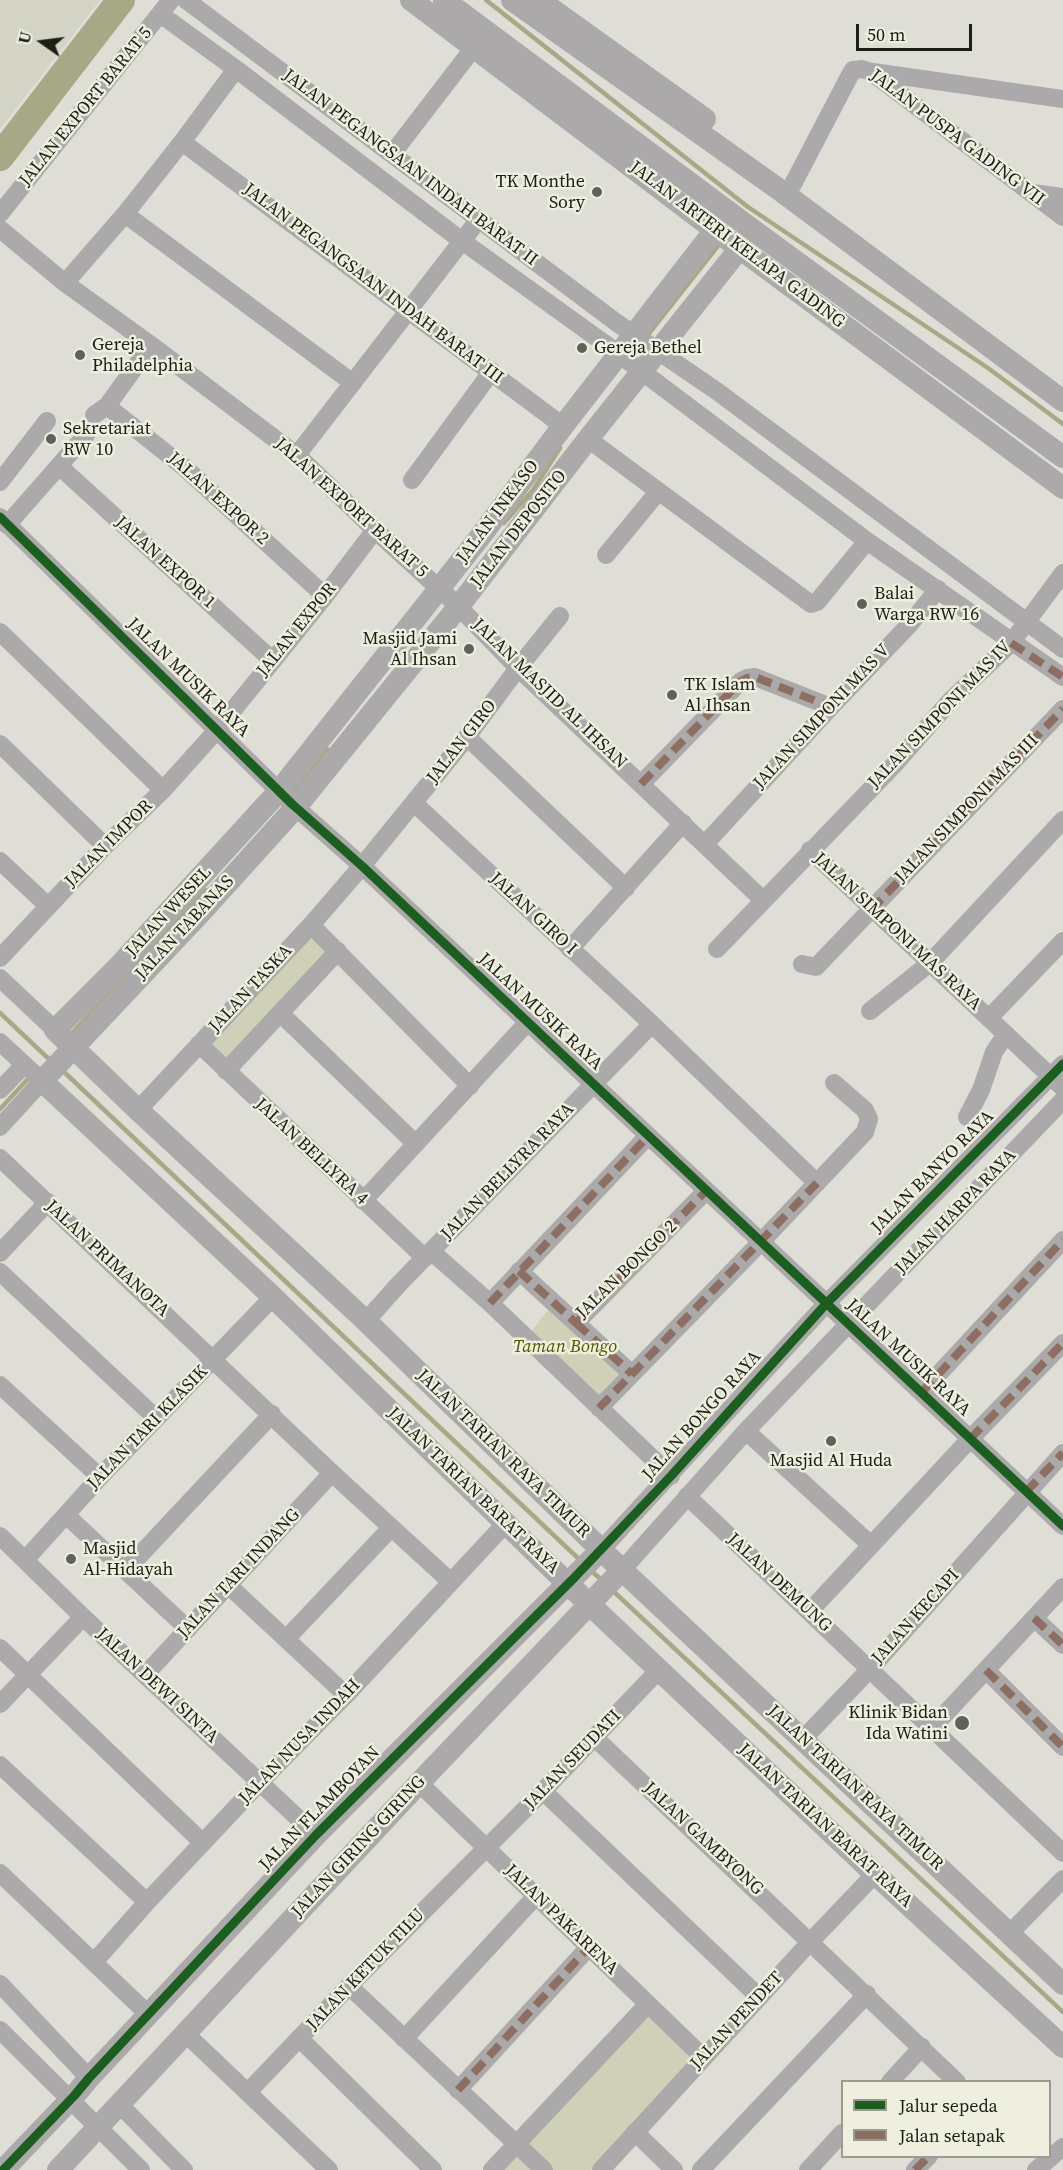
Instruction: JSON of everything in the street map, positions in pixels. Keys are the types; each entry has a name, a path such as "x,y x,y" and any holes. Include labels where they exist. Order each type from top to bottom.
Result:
{"street":[{"name":"JALAN PEGANGSAAN INDAH BARAT II","path":"186,0 478,221 645,343 718,392 1063,650"},
{"name":"JALAN ARTERI KELAPA GADING","path":"411,0 464,15"},
{"name":"JALAN ARTERI KELAPA GADING","path":"444,0 1063,457"},
{"path":"512,0 777,189 1063,401"},
{"path":"539,0 638,70 1063,385"},
{"name":"JALAN PEGANGSAAN INDAH BARAT II","path":"166,7 236,69 867,542 938,589 1011,643"},
{"name":"JALAN EXPORT BARAT 5","path":"0,214 166,7"},
{"name":"JALAN ARTERI KELAPA GADING","path":"464,15 475,46 727,239 1063,488"},
{"path":"392,154 475,46"},
{"path":"64,283 125,214 236,69"},
{"name":"JALAN PUSPA GADING VII","path":"793,184 850,75 857,69 872,72 1063,217"},
{"path":"872,72 1063,99"},
{"name":"JALAN PEGANGSAAN INDAH BARAT III","path":"182,142 563,426"},
{"path":"1031,193 1063,197"},
{"path":"125,214 353,382"},
{"path":"297,455 478,221"},
{"name":"JALAN EXPORT BARAT 5","path":"0,229 64,283 152,345 297,455 450,598"},
{"path":"645,343 727,239"},
{"name":"JALAN DEPOSITO","path":"450,598 502,530 588,439 629,363 727,239"},
{"name":"JALAN EXPOR 2","path":"152,345 100,410 185,468 325,596"},
{"name":"JALAN INKASO","path":"502,530 563,426 629,363"},
{"path":"412,480 492,371"},
{"path":"0,482 47,421"},
{"path":"4,521 59,466 86,435"},
{"path":"588,439 811,604 817,602 867,542"},
{"name":"JALAN EXPOR 1","path":"59,466 272,660"},
{"path":"606,555 658,492"},
{"name":"JALAN MUSIK RAYA","path":"4,521 288,799 1063,1526"},
{"name":"JALAN EXPOR","path":"217,730 375,530"},
{"name":"JALAN SIMPONI MAS IV","path":"810,850 894,765 951,700 1011,643 1063,573"},
{"name":"JALAN SIMPONI MAS V","path":"705,844 831,706 910,624 938,589"},
{"path":"288,799 450,598"},
{"name":"JALAN MASJID AL IHSAN","path":"450,598 518,668 641,784"},
{"name":"JALAN GIRO","path":"362,867 467,737 560,616"},
{"path":"3,641 163,790"},
{"path":"1011,643 1063,677"},
{"path":"763,900 641,784 741,681 747,678 755,677 831,706"},
{"name":"JALAN SIMPONI MAS III","path":"809,965 872,910 1063,709"},
{"name":"JALAN IMPOR","path":"0,958 105,846 163,790 217,730"},
{"path":"467,737 626,888"},
{"path":"0,744 105,846"},
{"name":"JALAN TABANAS","path":"46,1077 65,1041 202,912 288,799"},
{"name":"JALAN GIRO I","path":"414,803 652,1024 817,1183"},
{"path":"870,1011 930,963 1063,820"},
{"path":"570,949 683,823"},
{"name":"JALAN SIMPONI MAS RAYA","path":"717,949 810,850 872,910 1060,1082"},
{"path":"0,861 48,906"},
{"name":"JALAN TASKA","path":"138,1110 311,925 362,867"},
{"path":"311,925 470,1086"},
{"path":"989,1018 1063,941"},
{"path":"226,1071 338,951"},
{"name":"JALAN TARIAN RAYA TIMUR","path":"0,978 138,1110 366,1321 598,1552 803,1739 1063,1984"},
{"path":"280,1013 416,1144"},
{"path":"363,1201 527,1023"},
{"name":"JALAN BELLYRA RAYA","path":"366,1321 652,1024"},
{"path":"967,1117 981,1090 994,1052 1006,1034"},
{"path":"0,1042 24,1065 46,1077 0,1127"},
{"name":"JALAN BELLYRA 4","path":"199,1044 363,1201 490,1303 670,1476"},
{"path":"0,1090 24,1065"},
{"name":"JALAN TARIAN BARAT RAYA","path":"46,1077 506,1523 593,1601 659,1670 1063,2046"},
{"name":"JALAN BANYO RAYA","path":"826,1304 1060,1082"},
{"name":"JALAN HARPA RAYA","path":"849,1325 1060,1082"},
{"path":"599,1408 865,1132 869,1119 865,1110 834,1083"},
{"path":"490,1303 648,1136"},
{"name":"JALAN PRIMANOTA","path":"0,1158 332,1473 451,1582"},
{"name":"JALAN BONGO 2","path":"519,1271 576,1323 706,1191"},
{"path":"0,1253 48,1202"},
{"path":"922,1392 1063,1240"},
{"path":"0,1272 156,1418"},
{"name":"JALAN TARI KLASIK","path":"25,1560 99,1477 273,1297"},
{"name":"JALAN BONGO RAYA","path":"598,1552 826,1304"},
{"path":"576,1323 632,1374"},
{"path":"620,1572 746,1431 849,1325"},
{"path":"809,1612 1063,1343"},
{"path":"0,1384 99,1477"},
{"path":"125,1571 272,1414"},
{"path":"746,1431 871,1545"},
{"name":"JALAN KECAPI","path":"803,1739 870,1669 1063,1453"},
{"name":"JALAN TARI INDANG","path":"145,1675 332,1473"},
{"name":"JALAN DEMUNG","path":"687,1496 1063,1853"},
{"path":"66,1515 188,1629"},
{"name":"JALAN NUSA INDAH","path":"94,1961 147,1902 346,1695 506,1523"},
{"path":"287,1638 391,1528"},
{"name":"JALAN DEWI SINTA","path":"0,1536 316,1835"},
{"name":"JALAN FLAMBOYAN","path":"3,2170 80,2089 145,2011 316,1835 598,1552"},
{"name":"JALAN GIRING GIRING","path":"58,2170 419,1783 620,1572"},
{"path":"228,1586 287,1638 346,1695"},
{"path":"932,1728 1063,1587"},
{"path":"0,1704 83,1617"},
{"path":"1034,1618 1063,1645"},
{"path":"0,1648 203,1843"},
{"name":"JALAN SEUDATI","path":"486,1848 659,1670"},
{"path":"986,1670 1063,1747"},
{"name":"JALAN GAMBYONG","path":"595,1738 955,2080"},
{"path":"0,1765 147,1902"},
{"name":"JALAN PAKARENA","path":"419,1783 704,2058"},
{"path":"543,1791 759,1997"},
{"name":"JALAN KETUK TILU","path":"248,2092 486,1848"},
{"path":"0,1872 145,2011"},
{"name":"JALAN PENDET","path":"601,2170 811,1941 876,1874"},
{"path":"1009,1934 1063,1879"},
{"path":"404,2039 536,1896"},
{"path":"458,2090 589,1947"},
{"path":"0,1984 80,2089 98,2127 141,2170"},
{"path":"349,1986 544,2170"},
{"path":"701,2170 867,1994"},
{"path":"492,2170 648,2004"},
{"path":"1,2032 80,2089"},
{"path":"185,2033 329,2170"},
{"path":"299,2038 433,2170"},
{"path":"892,2080 922,2047"},
{"path":"119,2106 184,2170"},
{"path":"635,2132 674,2170"},
{"path":"808,2170 841,2135"},
{"path":"915,2170 928,2158"}],"shaded area":[{"path":"0,0 100,0 0,129"}],"green space":[{"path":"311,932 328,950 226,1060 206,1038"},
{"name":"Taman Bongo","path":"550,1308 628,1375 600,1403 524,1340"},
{"path":"649,2014 696,2058 591,2170 502,2170"}],"waterway":[{"path":"0,157 121,0"},
{"path":"486,0 748,207 988,368 1063,424"},
{"path":"646,337 721,242"},
{"path":"504,523 533,490 560,448"},
{"path":"290,797 327,749"},
{"path":"70,1035 206,890"},
{"path":"0,1013 51,1061"},
{"path":"62,1070 581,1561"},
{"path":"0,1109 27,1080"},
{"path":"589,1569 603,1581"},
{"path":"611,1589 1063,2012"}],"marked path":[{"path":"1011,643 1063,677"},
{"path":"641,784 741,681 747,678 755,677 831,707"},
{"path":"871,910 1063,709"},
{"path":"490,1303 648,1136"},
{"path":"599,1408 817,1183"},
{"path":"519,1271 576,1323 706,1191"},
{"path":"922,1392 1063,1240"},
{"path":"576,1323 632,1374"},
{"path":"970,1439 1063,1343"},
{"path":"1026,1492 1063,1453"},
{"path":"1034,1618 1063,1645"},
{"path":"986,1670 1063,1747"},
{"path":"458,2090 589,1947"},
{"path":"915,2170 927,2158"}],"cycle path":[{"path":"0,517 292,804 362,866 1063,1526"},
{"path":"3,2170 316,1835 573,1579 671,1476 826,1304 1063,1064"}],"place":[{"name":"TK Monthe Sory","path":"597,192"},
{"name":"Gereja Bethel","path":"582,348"},
{"name":"Gereja Philadelphia","path":"80,355"},
{"name":"Sekretariat RW 10","path":"51,439"},
{"name":"Balai Warga RW 16","path":"862,604"},
{"name":"Masjid Jami Al Ihsan","path":"469,649"},
{"name":"TK Islam Al Ihsan","path":"672,695"},
{"name":"Masjid Al Huda","path":"831,1441"},
{"name":"Masjid Al-Hidayah","path":"71,1559"},
{"name":"Klinik Bidan Ida Watini","path":"962,1723"}]}
